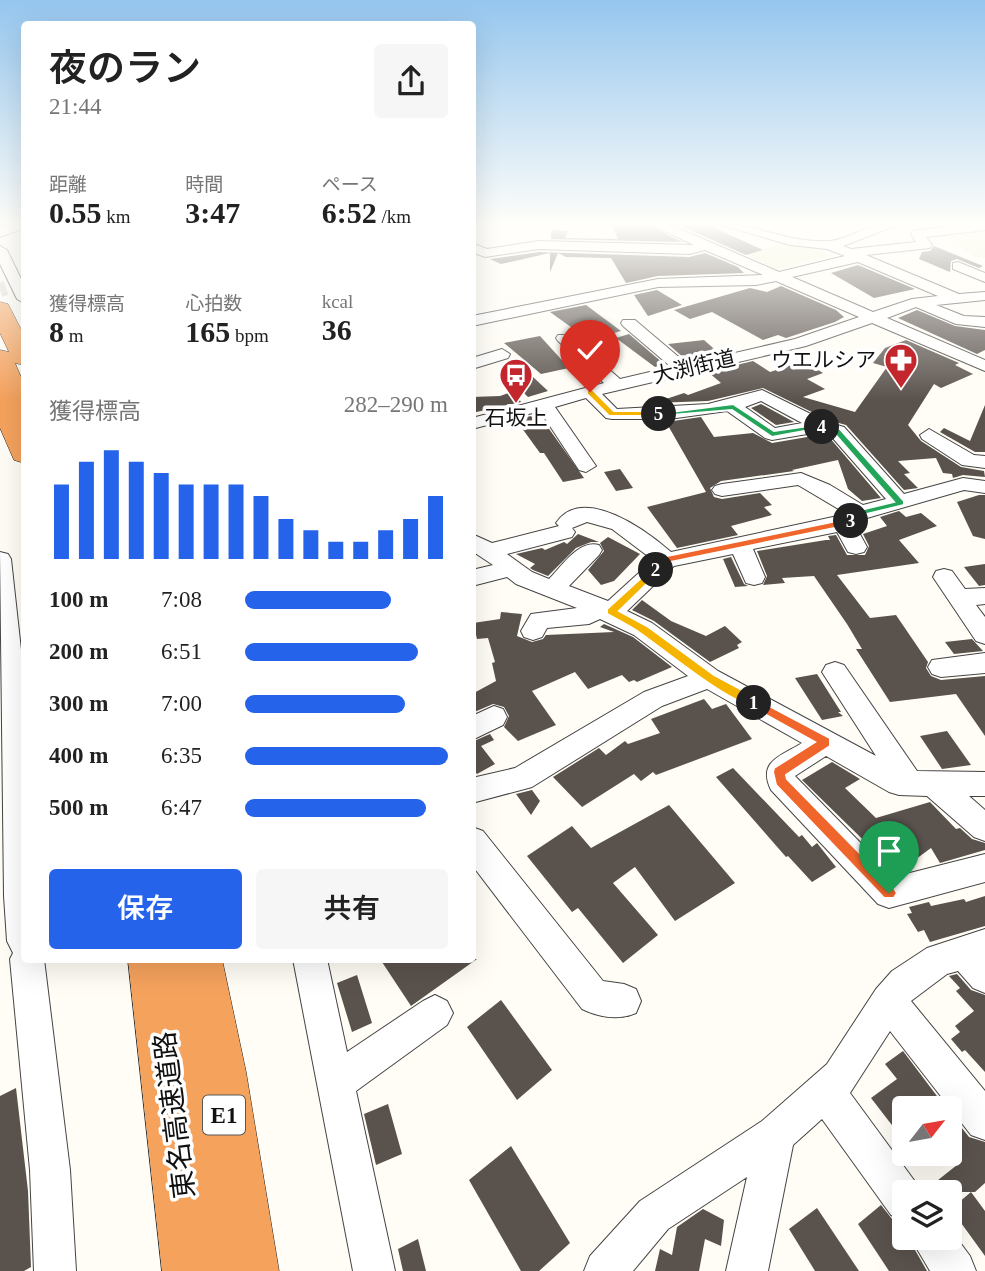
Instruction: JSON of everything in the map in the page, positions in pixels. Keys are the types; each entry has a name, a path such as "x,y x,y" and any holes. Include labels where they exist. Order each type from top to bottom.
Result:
{"highway":[{"path":"12,295 21,342"},
{"path":"0,357 21,408"},
{"path":"0,392 21,446"},
{"name":"東名高速道路","path":"154,963 194,1271"},
{"name":"東名高速道路","path":"198,963 218,1072 247,1271"}],"street":[{"path":"476,320 585,281"},
{"path":"718,281 739,281"},
{"path":"790,281 985,366"},
{"path":"918,281 956,298"},
{"name":"大渕街道","path":"476,423 616,385 800,343 917,302 985,296"},
{"path":"917,302 962,321 985,322"},
{"path":"629,323 684,370"},
{"path":"564,338 616,385"},
{"path":"476,363 502,354"},
{"path":"751,355 771,370"},
{"path":"590,392 612,414 649,415 733,407 762,395 820,426 837,431 900,503"},
{"path":"545,404 586,466"},
{"path":"733,407 772,434 820,426"},
{"path":"929,435 969,461 985,462"},
{"path":"722,490 801,479 823,489 852,518 856,547"},
{"path":"533,631 540,620 589,615 605,609 667,559 740,545 796,544 852,518 962,484 985,487"},
{"path":"476,572 487,554 565,527 585,514 634,531 667,559"},
{"path":"740,545 754,577"},
{"path":"552,589 591,550"},
{"path":"487,554 523,579 605,609 643,629 709,678 899,783 985,784"},
{"path":"0,559 9,589 15,735 15,897 21,926"},
{"path":"944,577 985,635"},
{"path":"959,598 985,596"},
{"path":"941,667 985,663"},
{"path":"835,672 922,784 985,828"},
{"path":"476,790 522,778 653,699 709,678"},
{"path":"825,742 779,772 780,781 889,893 985,869"},
{"path":"476,846 594,998 624,1001"},
{"path":"605,1271 654,1215 776,1135 840,1077 888,1001 904,982 939,960 978,958"},
{"path":"27,963 50,1170 55,1271"},
{"path":"311,963 374,1271"},
{"path":"888,1001 985,1121"},
{"path":"336,1083 435,1013"},
{"path":"825,1091 892,1183"},
{"path":"747,1271 776,1135"},
{"path":"940,1250 955,1271"}],"building":[{"path":"845,281 897,281 915,289 874,298"},
{"path":"781,286 836,310 844,317 786,338 778,335 763,340 712,312 690,319 674,310 750,288 767,292"},
{"path":"657,290 682,305 648,316 634,295"},
{"path":"586,305 621,331 589,340 550,312"},
{"path":"917,310 955,326 985,330 985,350 977,354 898,318"},
{"path":"629,334 664,364 655,367 616,338"},
{"path":"540,336 569,368 541,374 504,343"},
{"path":"704,340 720,354 694,360 690,357 684,358 668,344"},
{"path":"906,340 959,363 955,365 973,374 941,388 934,384 908,425 921,441 961,467 984,471 985,477 963,475 953,478 952,474 943,473 936,458 898,461 910,473 904,474 918,488 904,490 846,425 828,420 763,388 708,401 654,403 721,383 708,372 753,361 770,372 804,361 823,373 807,379 825,389 803,397 855,412 887,367 873,363 885,348"},
{"path":"533,377 548,391 528,397 513,382"},
{"path":"514,391 521,402 476,412 476,397 500,396"},
{"path":"761,404 794,422 776,425 751,408"},
{"path":"985,405 985,452 975,452 940,432 944,428 970,441"},
{"path":"531,416 539,427 547,426 584,478 563,482 544,453 540,453 516,420"},
{"path":"701,417 714,437 753,433 772,443 819,435 829,437 881,498 862,501 848,489 838,460 792,470 794,471 721,481 710,488 714,497 722,499 760,493 772,505 764,507 772,515 731,526 738,535 677,548 647,507 706,492 666,422"},
{"path":"620,469 633,488 616,491 604,472"},
{"path":"985,495 985,539 973,536 957,502"},
{"path":"899,511 906,517 921,513 937,526 899,540 919,563 837,575 870,618 896,615 928,662 926,668 931,676 941,680 985,676 985,736 956,694 890,702 856,649 862,649 847,624 814,576 782,578 785,583 763,585 767,576 757,551 830,540 828,536 836,535 847,555 865,555 869,546 863,534 887,526 880,517"},
{"path":"578,534 599,542 576,548 548,576 530,568 535,564 516,554 542,548 545,550 564,542 567,544"},
{"path":"608,537 640,554 614,581 601,585 588,570 604,551 600,543"},
{"path":"731,557 744,584 748,586 735,587 723,559"},
{"path":"985,564 985,585 979,586 964,567"},
{"path":"642,600 671,621 706,636 725,626 742,642 737,645 739,648 710,662 654,621 632,610"},
{"path":"501,612 522,614 517,636 532,642 543,639 546,635 614,632 600,627 604,624 633,637 672,667 637,682 629,682 622,675 588,689 575,672 532,691 556,725 518,741 504,727 509,716 504,707 493,704 476,711 476,692 496,681 492,663 495,662 488,638 477,639 476,623 500,619"},
{"path":"972,639 983,651 954,654 945,642"},
{"path":"817,674 841,712 838,712 843,716 822,720 795,678"},
{"path":"704,699 712,709 726,704 752,739 656,775 653,772 641,781 634,774 582,807 553,777 599,748 606,755 625,741 628,744 660,733 651,719"},
{"path":"947,731 971,765 942,769 920,736"},
{"path":"490,734 494,740 481,746 495,764 477,774 476,773 476,740"},
{"path":"832,762 860,779 845,788 876,818 930,802 956,829 960,828 972,839 985,843 985,850 940,863 931,848 897,873 802,780"},
{"path":"733,768 799,837 802,835 812,847 817,843 836,867 812,882 788,856 786,857 716,777"},
{"path":"532,790 540,801 531,815 516,794"},
{"path":"669,805 735,883 675,921 635,867 613,883 658,935 623,963 578,908 572,912 527,856 572,826 591,848"},
{"path":"985,896 985,926 930,942 924,930 918,932 907,914 912,913 909,907 929,902 931,906 964,899 966,902"},
{"path":"383,963 471,963 411,1006"},
{"path":"957,974 971,990 985,995 985,1072 951,1039 960,1032 955,1026 974,1011 956,991 960,988 949,976"},
{"path":"357,975 372,1023 352,1032 337,983"},
{"path":"501,1000 552,1070 517,1100 467,1027"},
{"path":"903,1051 937,1096 892,1096 892,1125 871,1098 897,1079 885,1064"},
{"path":"16,1088 28,1191 31,1267 24,1271 0,1271 0,1096"},
{"path":"388,1104 402,1154 376,1165 364,1114"},
{"path":"962,1128 969,1137 985,1142 985,1183 975,1192 962,1192 962,1180 938,1180 956,1166 962,1166"},
{"path":"511,1146 570,1243 539,1271 521,1271 469,1180"},
{"path":"971,1192 985,1211 985,1256 962,1224 962,1200"},
{"path":"881,1205 892,1219 892,1250 915,1250 927,1271 889,1271 858,1224"},
{"path":"817,1208 859,1271 815,1271 789,1229"},
{"path":"703,1209 724,1220 721,1246 705,1239 699,1271 655,1271 660,1249 672,1255 677,1227"},
{"path":"418,1239 426,1271 403,1271 398,1249"}],"tunnel":[{"path":"0,290 6,288"}],"place":[{"name":"ウエルシア","path":"901,390"},
{"name":"石坂上","path":"516,405"}],"route":[{"path":"590,392 612,414 649,415 733,407 772,434 820,426 837,431 900,503 860,513 850,522 667,559 611,612 643,629 709,678 825,742 779,772 780,781 889,893"}]}
